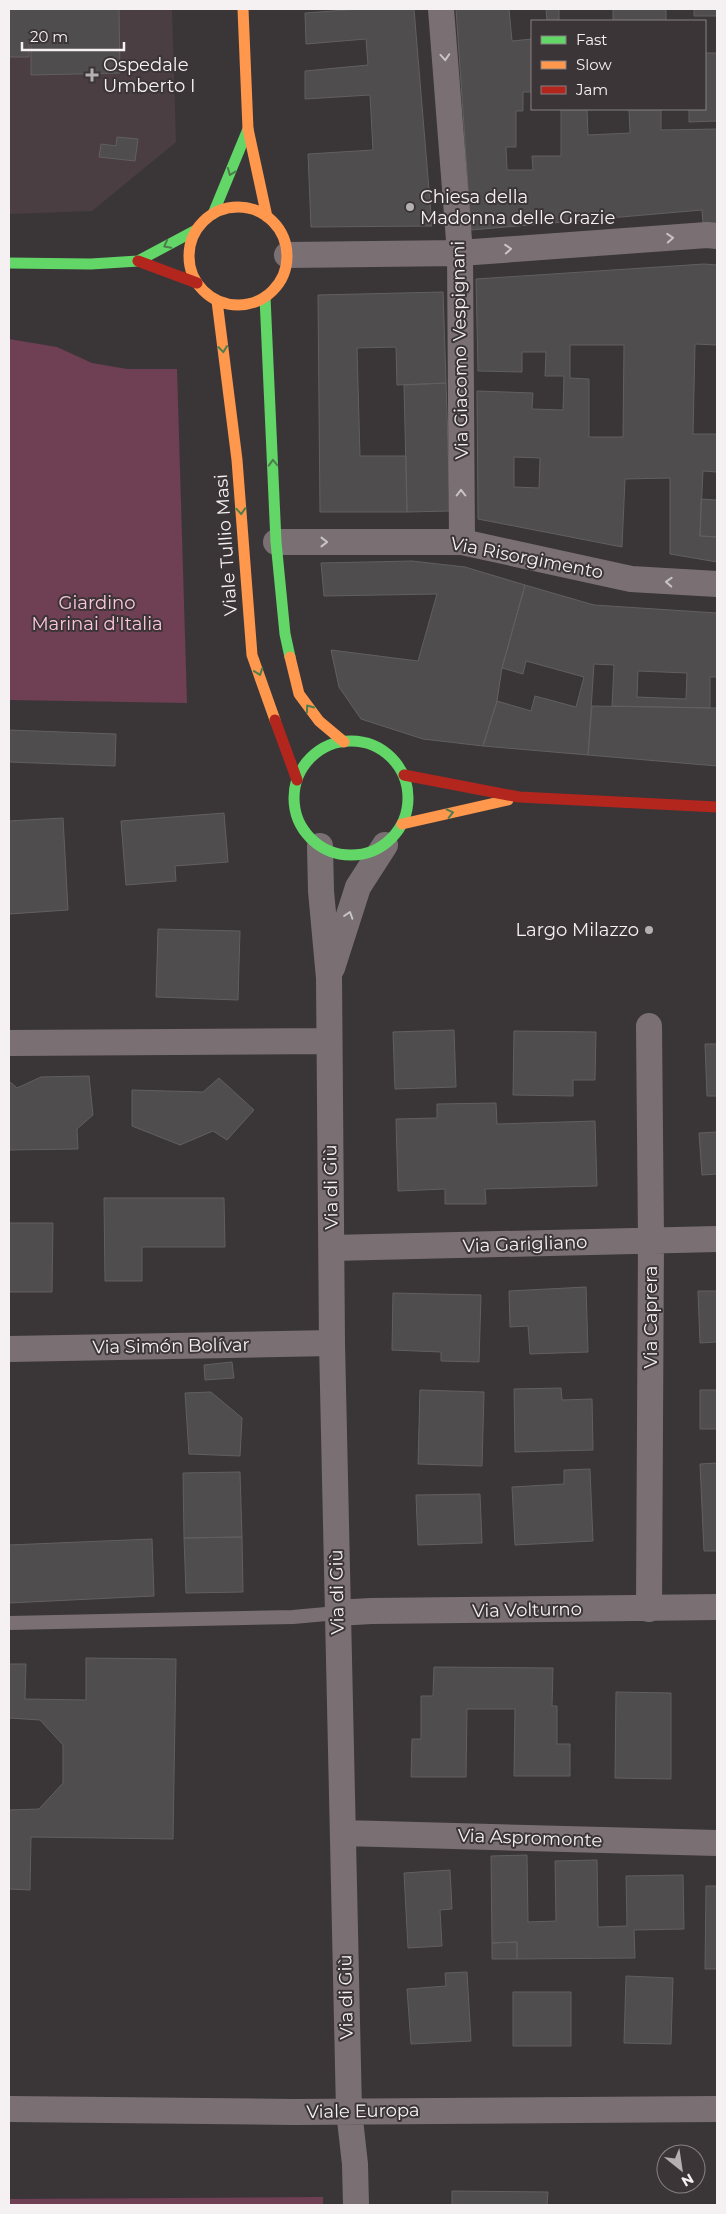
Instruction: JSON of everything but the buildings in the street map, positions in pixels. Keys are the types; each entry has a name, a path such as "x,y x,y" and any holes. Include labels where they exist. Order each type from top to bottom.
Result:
{"main road":[{"path":"244,9 248,129 267,217"},
{"path":"213,214 248,129"},
{"path":"138,261 196,230 213,214 226,209 240,207 254,210 267,217 278,227 285,240 287,255 285,272 278,286 265,297 250,304 233,305 217,301 206,294 196,283 191,270 189,257 196,230"},
{"path":"9,263 91,264 138,261 196,283"},
{"path":"265,297 276,542 285,634 299,694 319,721 344,742"},
{"name":"Viale Tullio Masi","path":"217,301 237,460 252,655 297,780"},
{"name":"Viale Tullio Masi","path":"344,742 362,742 379,748 394,760 404,775 408,791 408,808 402,824 385,845 369,852 352,855 336,853 320,846 306,833 297,817 294,798 297,780 304,766 315,754 328,746 344,742"},
{"path":"404,775 519,797 717,807"},
{"path":"402,824 519,797"}],"street":[{"name":"Via Giacomo Vespignani","path":"441,9 460,253 462,542"},
{"path":"287,255 460,253 717,236"},
{"name":"Via Risorgimento","path":"276,542 462,542 631,579 717,584"},
{"name":"Via di Giù","path":"328,978 358,887 385,845"},
{"name":"Via di Giù","path":"320,846 321,891 328,978 332,1342 349,2111 355,2164 356,2205"},
{"name":"Via Caprera","path":"649,1026 651,1240 649,1609"},
{"path":"9,1043 328,1041"},
{"name":"Via Garigliano","path":"332,1248 424,1248 717,1239"},
{"name":"Via Simón Bolívar","path":"9,1350 332,1342"},
{"name":"Via Volturno","path":"338,1614 371,1611 717,1607"},
{"name":"Via Aspromonte","path":"343,1833 717,1843"},
{"name":"Viale Europa","path":"9,2109 349,2111 717,2109"}],"lane":[{"path":"9,1623 293,1617 338,1614"}],"shaded area":[{"name":"Ospedale Umberto I","path":"9,9 172,9 176,142 92,211 9,214"}],"green space":[{"name":"Giardino Marinai d'Italia","path":"9,339 57,347 92,363 127,369 177,369 187,703 9,700"},
{"path":"323,2197 323,2205 9,2205 9,2199"}],"traffic: fast":[{"path":"213,214 248,129"},
{"path":"9,263 91,264 138,261 196,230"},
{"path":"265,297 276,542 285,634 290,657"},
{"path":"351,741 373,746 391,758 403,776 408,798 403,820 391,838 373,850 351,855 329,850 311,838 299,820 294,798 299,776 311,758 329,746 351,741"}],"traffic: slow":[{"path":"243,9 248,129 267,217"},
{"path":"238,207 257,211 273,221 283,237 287,256 283,275 273,291 257,301 238,305 219,301 203,291 193,275 189,256 193,237 203,221 219,211 238,207"},
{"path":"217,301 237,460 252,655 275,720"},
{"path":"290,657 299,694 319,721 344,742"},
{"path":"402,824 508,800"}],"traffic: jam":[{"path":"138,261 197,283"},
{"path":"275,720 297,780"},
{"path":"404,775 519,797 717,807"}],"place":[{"name":"Ospedale Umberto I","path":"92,75"},
{"name":"Chiesa della Madonna delle Grazie","path":"410,207"},
{"name":"Largo Milazzo","path":"649,930"}]}
